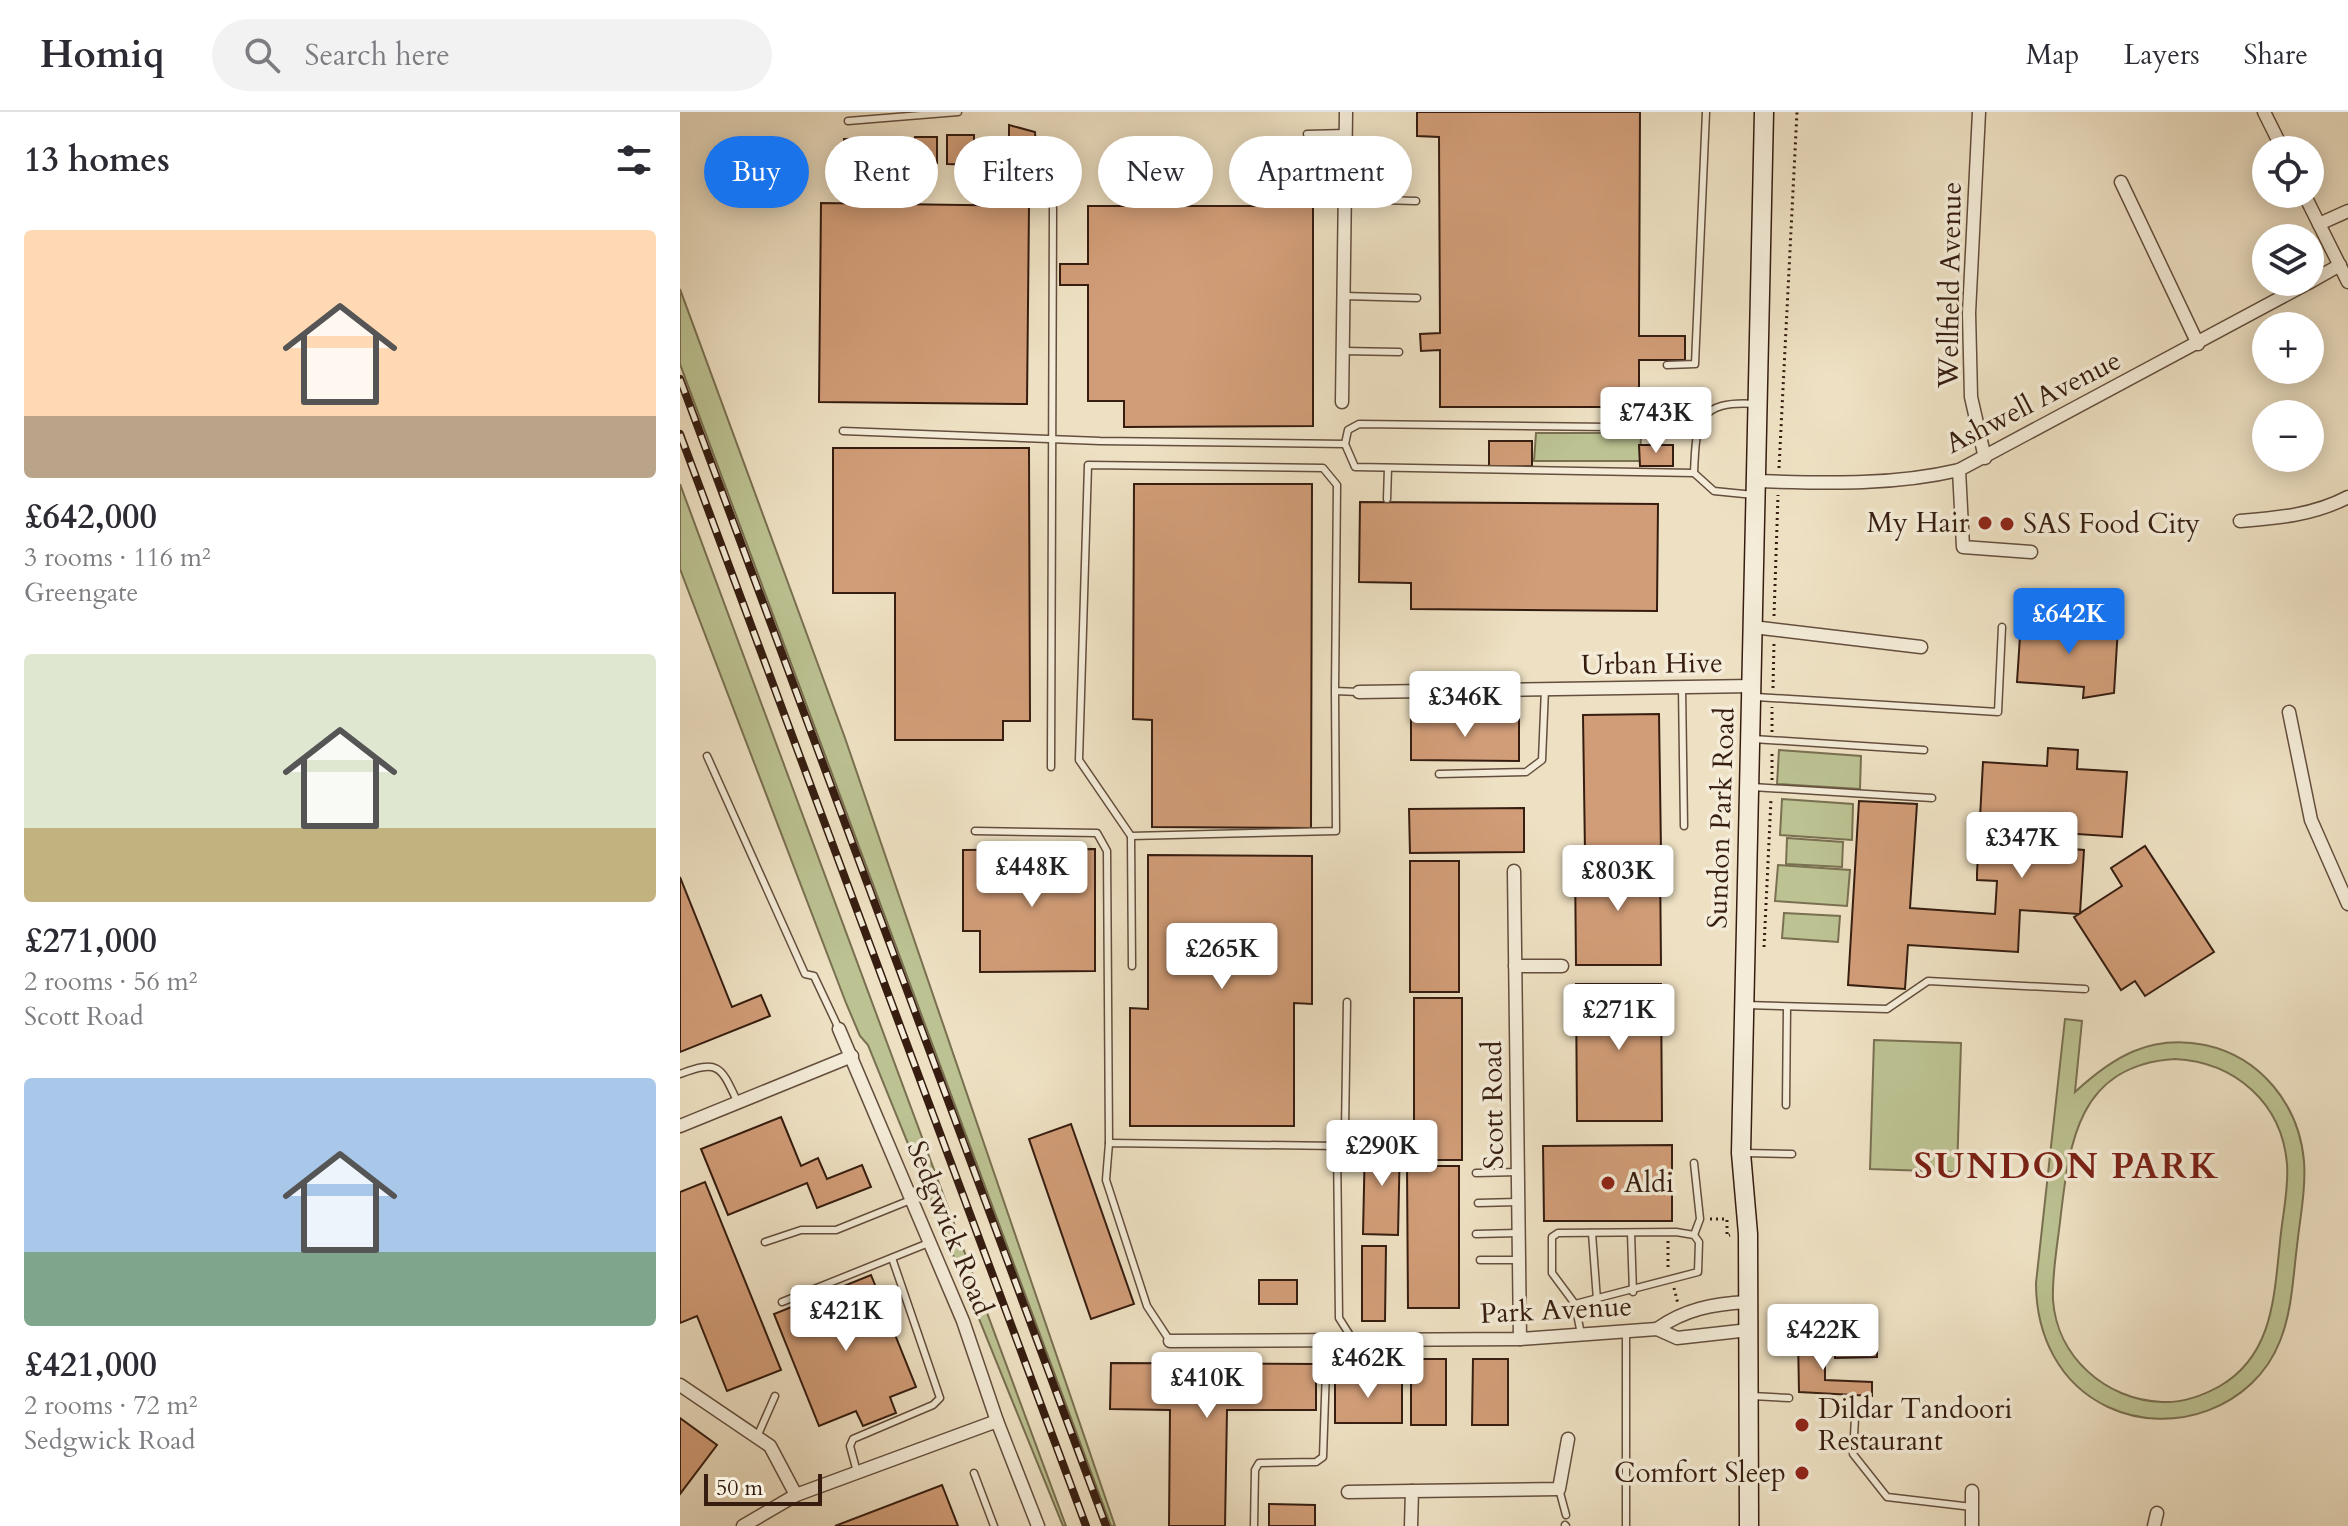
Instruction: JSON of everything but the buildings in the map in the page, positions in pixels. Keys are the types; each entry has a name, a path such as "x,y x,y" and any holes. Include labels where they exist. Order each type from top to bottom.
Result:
{"street":[{"path":"1346,112 1346,136"},
{"name":"Sundon Park Road","path":"1749,1526 1748,1234 1741,1153 1764,112"},
{"name":"Wellfield Avenue","path":"1979,112 1970,341 1971,397 1985,458"},
{"path":"2264,112 2276,136"},
{"path":"2121,182 2198,344"},
{"path":"1342,402 1345,208"},
{"path":"2311,208 2319,224 2348,211"},
{"path":"2324,234 2348,282"},
{"name":"Ashwell Avenue","path":"2324,274 2340,265"},
{"name":"Ashwell Avenue","path":"1755,488 1778,482 1914,480 1959,470 2285,296"},
{"path":"1959,470 1963,547 2031,552"},
{"path":"2240,521 2287,517 2329,507 2348,497"},
{"path":"1753,627 1921,647"},
{"name":"Urban Hive","path":"1359,692 1682,687 1753,691"},
{"path":"2289,712 2311,820 2348,904"},
{"name":"Scott Road","path":"1514,871 1520,1339"},
{"path":"1515,966 1562,966"},
{"name":"Sedgwick Road","path":"839,1029 931,1242 1038,1526"},
{"path":"680,1126 852,1056"},
{"name":"Park Avenue","path":"1657,1329 1678,1314 1696,1308 1747,1302"},
{"name":"Park Avenue","path":"1170,1341 1520,1339 1657,1329 1677,1338 1749,1330"},
{"path":"680,1385 776,1451 796,1495"},
{"path":"743,1526 796,1495 858,1475 997,1421"},
{"path":"1348,1492 1559,1489 1568,1439"},
{"path":"1411,1526 1412,1491"},
{"path":"1972,1491 1972,1526"}],"lane":[{"path":"848,121 958,112"},
{"path":"1667,365 1695,364 1706,112"},
{"path":"1307,134 1320,136"},
{"path":"1412,201 1416,201"},
{"path":"1051,767 1053,208"},
{"path":"1344,296 1417,298"},
{"path":"1343,351 1399,352"},
{"path":"1694,473 1696,428 1703,415 1716,405 1756,404"},
{"path":"1696,428 1359,424 1348,430 1345,444 1355,467 1694,473 1714,491 1755,488"},
{"path":"843,431 1052,439 1345,444"},
{"path":"1131,836 1336,831 1337,485 1323,468 1088,465 1079,760 1131,836 1132,966"},
{"path":"1387,499 1388,468"},
{"path":"1753,691 1998,712 2002,627"},
{"path":"1682,687 1684,826"},
{"path":"1439,774 1526,772 1535,767 1542,760 1545,689"},
{"path":"1335,691 1359,692"},
{"path":"1750,739 1924,750"},
{"path":"707,756 805,974 814,976 839,1029"},
{"path":"1748,786 1932,798"},
{"path":"975,831 1097,833 1107,851 1109,1143 1106,1180 1147,1306 1170,1341"},
{"path":"1744,1005 1887,1009 1928,981 2085,989"},
{"path":"1347,1002 1345,1130 1337,1146 1339,1318 1353,1340"},
{"path":"1786,1105 1787,1007"},
{"path":"680,1074 706,1064 718,1068 724,1073 738,1103"},
{"path":"1109,1143 1337,1146"},
{"path":"1741,1153 1792,1154"},
{"path":"1694,1163 1700,1219 1694,1235"},
{"path":"1476,1173 1518,1172"},
{"path":"765,1242 801,1230 836,1230 913,1199"},
{"path":"1478,1203 1518,1202"},
{"path":"1476,1234 1518,1233"},
{"path":"1581,1334 1575,1304 1552,1273 1552,1237 1558,1233 1694,1235"},
{"path":"1592,1233 1597,1300"},
{"path":"1631,1233 1633,1292"},
{"path":"1575,1304 1633,1292 1698,1272 1699,1242 1694,1235"},
{"path":"782,1302 931,1242"},
{"path":"858,1475 850,1446 853,1439 933,1405 940,1398 892,1258"},
{"path":"1480,1260 1519,1260"},
{"path":"1626,1330 1626,1526"},
{"path":"1254,1526 1255,1470 1259,1463 1316,1462 1323,1457 1327,1340"},
{"path":"757,1437 775,1396"},
{"path":"1748,1396 1789,1398"},
{"path":"1855,1418 1853,1454 1887,1497 1972,1507"},
{"path":"974,1473 994,1526"},
{"path":"1559,1489 1566,1515"}],"path":[{"path":"1778,482 1797,112"},
{"path":"1700,1219 1727,1219 1727,1236 1748,1234"}],"green space":[{"path":"680,289 845,738 1115,1526 1111,1526 680,364"},
{"path":"1536,433 1641,433 1640,461 1534,461"},
{"path":"680,484 1066,1526 1063,1526 868,1045 860,1036 846,1003 680,569"},
{"path":"1779,750 1861,756 1860,789 1777,784"},
{"path":"1782,799 1853,804 1852,840 1780,835"},
{"path":"1787,838 1843,842 1842,867 1786,864"},
{"path":"1778,865 1850,870 1847,906 1775,901"},
{"path":"1784,913 1840,916 1838,942 1782,938"},
{"path":"2065,1019 2082,1021 2075,1092 2104,1068 2134,1051 2185,1042 2225,1051 2260,1072 2274,1086 2301,1140 2303,1193 2292,1294 2284,1330 2268,1364 2251,1384 2231,1399 2184,1417 2158,1419 2133,1416 2108,1407 2076,1385 2054,1356 2040,1321 2036,1283","holes":["2175,1059 2197,1062 2235,1077 2265,1105 2276,1122 2283,1142 2287,1184 2276,1283 2261,1341 2238,1373 2220,1386 2192,1398 2162,1402 2141,1399 2104,1384 2074,1357 2057,1321 2053,1280 2068,1164 2084,1114 2098,1093 2117,1076 2142,1065"]},
{"path":"1874,1040 1961,1043 1957,1172 1870,1169"}],"railway":[{"path":"680,379 1106,1526"},
{"path":"680,434 1086,1526"}],"place":[{"name":"My Hair","path":"1985,523"},
{"name":"SAS Food City","path":"2007,524"},
{"name":"Aldi","path":"1608,1183"},
{"name":"Dildar Tandoori Restaurant","path":"1802,1425"},
{"name":"Comfort Sleep","path":"1802,1473"}],"district":[{"name":"SUNDON PARK","path":"2067,1166"}]}
